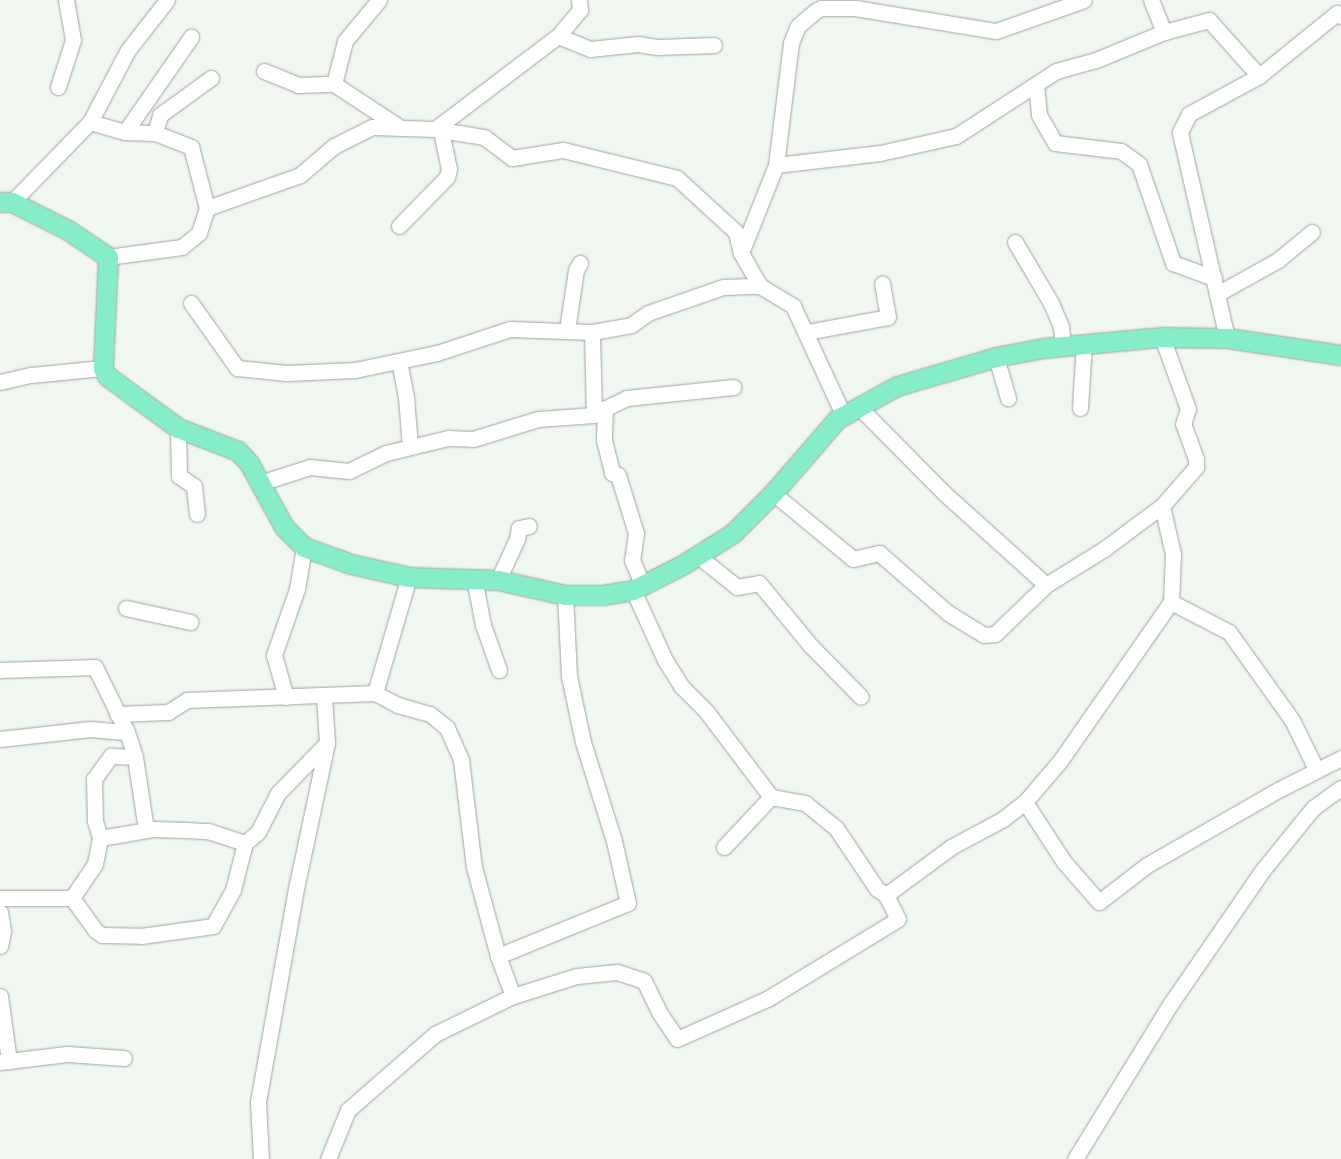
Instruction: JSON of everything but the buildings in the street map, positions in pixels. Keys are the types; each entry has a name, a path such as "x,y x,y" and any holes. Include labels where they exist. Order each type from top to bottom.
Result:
{"main road":[{"path":"6,202 68,230 108,257 103,368 107,376 178,428 238,451 249,463 284,527 304,547 351,564 409,576 498,580 565,595 602,595 638,587 697,555 733,532 851,410 897,386 996,357 1064,345 1162,337 1227,338 1341,355"}],"street":[{"path":"58,87 72,40 66,0"},
{"path":"6,202 90,122 128,50 167,0"},
{"path":"334,84 345,41 379,0"},
{"path":"438,130 558,36 580,10 579,0"},
{"path":"741,253 776,165 792,43 798,26 820,4 996,31 1084,0"},
{"path":"1151,0 1164,32"},
{"path":"1227,338 1180,132 1189,114 1259,76 1340,12"},
{"path":"776,165 880,153 956,136 1056,71 1096,60 1164,32 1209,20 1259,76"},
{"path":"125,132 191,36"},
{"path":"558,36 590,49 638,44 658,47 714,45"},
{"path":"264,71 298,85 334,84 404,130"},
{"path":"155,133 160,115 211,78"},
{"path":"1036,85 1040,115 1055,143 1121,151 1138,164 1174,263 1214,278"},
{"path":"90,122 125,132 155,133 191,147 207,208 198,233 182,247 108,257"},
{"path":"207,208 300,175 334,146 372,127 404,130 438,130 484,137 512,158 563,150 677,178 736,232 741,253 760,286 793,306 851,410 1046,585"},
{"path":"398,226 447,177 448,169 438,130"},
{"path":"1217,294 1278,260 1312,232"},
{"path":"1015,242 1051,303 1061,327 1064,345"},
{"path":"566,330 576,270 580,263"},
{"path":"807,332 888,317 882,284"},
{"path":"191,303 237,368 286,373 355,370 437,353 510,329 592,332 631,326 648,313 723,287 760,286"},
{"path":"328,1159 348,1110 436,1034 513,996 577,976 617,972 644,981 659,1012 677,1039 767,999 898,919 886,895 877,889 836,828 805,803 771,797 677,679 665,660 638,587 632,560 636,533 618,475 612,473 601,416 592,332"},
{"path":"773,492 853,559 879,554 948,613 984,635 995,634 1046,585 1104,550 1162,506 1196,467 1196,459 1183,424 1188,409 1162,337"},
{"path":"1080,408 1084,343"},
{"path":"996,357 1008,398"},
{"path":"399,361 406,397 410,447"},
{"path":"0,382 31,375 103,368"},
{"path":"260,483 310,467 348,471 386,453 448,438 474,439 538,419 601,416 626,398 733,387"},
{"path":"178,428 179,476 194,486 197,514"},
{"path":"886,895 951,847 1003,819 1025,802 1060,761 1171,602 1172,554 1162,506"},
{"path":"498,580 518,539 519,528 529,526"},
{"path":"286,696 274,655 297,589 304,547"},
{"path":"697,555 737,587 760,583 811,646 861,697"},
{"path":"375,694 409,576"},
{"path":"474,578 483,625 500,670"},
{"path":"498,956 628,903 614,841 583,742 569,676 565,595"},
{"path":"1171,602 1229,632 1292,720 1316,769"},
{"path":"126,608 190,622"},
{"path":"0,670 95,667 127,732 135,757 146,830"},
{"path":"117,714 168,712 187,700 375,694 398,706 430,714 447,728 461,760 474,867 498,956 513,996"},
{"path":"261,1159 258,1102 297,884 327,743 324,696"},
{"path":"0,739 90,729 127,732"},
{"path":"72,898 95,930 102,935 141,936 213,926 233,890 245,843 258,832 278,793 327,743"},
{"path":"72,898 95,864 100,838 95,821 94,779 111,756 135,757"},
{"path":"1025,802 1064,862 1099,902 1147,866 1316,769 1341,758"},
{"path":"1075,1159 1171,1003 1262,871 1313,808 1341,788"},
{"path":"724,847 771,797"},
{"path":"100,838 146,830 208,831 245,843"},
{"path":"0,898 72,898"},
{"path":"0,912 3,931 0,946"},
{"path":"0,996 5,1062 67,1054 124,1058"}]}
